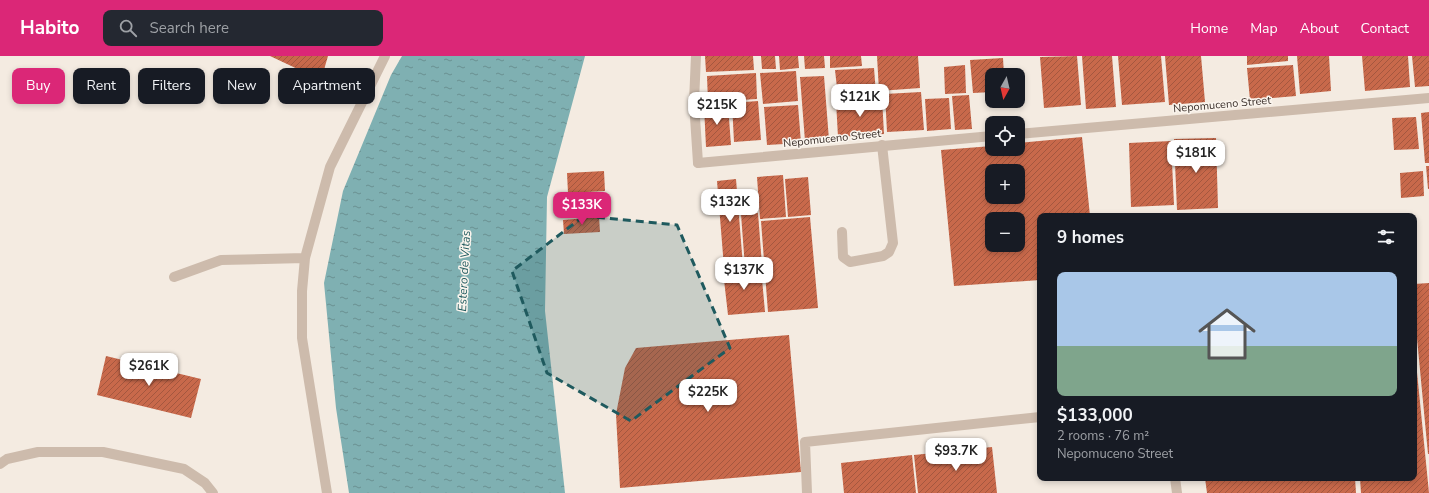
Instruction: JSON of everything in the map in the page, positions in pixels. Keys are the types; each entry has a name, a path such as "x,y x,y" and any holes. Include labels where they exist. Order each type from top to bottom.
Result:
{"street":[{"path":"327,493 302,338 302,291 305,258 330,167 385,56"},
{"name":"Nepomuceno Street","path":"696,56 694,102 698,163 985,137"},
{"name":"Nepomuceno Street","path":"1025,133 1429,98"},
{"path":"842,232 843,257 850,262 882,256 889,252 891,248 893,243 882,145"},
{"path":"174,277 221,260 305,258"},
{"path":"808,493 805,442 1037,416"},
{"path":"0,464 7,459 38,452 103,452 184,468 205,483 213,493"},
{"path":"1175,481 1177,493"}],"highlighted area":[{"path":"584,216 677,225 730,348 631,421 547,373 512,271"}],"water":[{"name":"Estero de Vitas","path":"402,56 585,56 547,197 545,311 565,493 349,493 336,408 324,283 343,191 391,75"}],"building":[{"path":"270,56 328,56 324,68 296,68"},
{"path":"705,56 753,56 754,70 706,72"},
{"path":"761,56 775,56 776,69 762,69"},
{"path":"779,56 798,56 799,68 780,70"},
{"path":"804,56 824,56 825,68 805,69"},
{"path":"830,56 861,56 862,66 830,68"},
{"path":"877,56 918,56 920,88 879,91"},
{"path":"1077,56 1081,105 1044,108 1040,57"},
{"path":"1082,56 1112,56 1116,107 1086,109"},
{"path":"1118,56 1161,56 1165,102 1122,105"},
{"path":"1165,56 1201,56 1205,102 1169,105"},
{"path":"1247,56 1288,56 1288,61 1247,65"},
{"path":"1297,56 1329,56 1331,91 1300,94"},
{"path":"1362,56 1408,56 1410,87 1365,91"},
{"path":"1412,56 1429,56 1429,86 1415,87"},
{"path":"1003,58 1004,68 985,68 985,92 973,93 970,60"},
{"path":"965,65 966,93 945,94 944,67"},
{"path":"1293,65 1296,96 1250,100 1247,68"},
{"path":"874,68 876,94 838,97 835,70"},
{"path":"796,71 798,101 763,104 760,73"},
{"path":"756,73 757,99 708,102 707,76"},
{"path":"824,76 829,140 805,141 800,77"},
{"path":"921,92 924,130 887,132 885,94"},
{"path":"969,95 972,129 955,130 952,96"},
{"path":"882,98 884,134 838,137 836,101"},
{"path":"949,98 951,129 927,131 925,99"},
{"path":"758,101 761,140 734,142 732,103"},
{"path":"728,105 731,145 706,147 704,106"},
{"path":"798,105 801,143 767,145 764,107"},
{"path":"1429,112 1429,163 1425,163 1421,113"},
{"path":"1416,117 1419,149 1394,150 1392,118"},
{"path":"1082,137 1090,213 1037,213 1037,280 954,286 941,150 985,147 985,156 1025,156 1025,142"},
{"path":"1216,138 1218,208 1177,210 1174,139"},
{"path":"1171,141 1174,205 1131,207 1129,143"},
{"path":"1426,166 1429,166 1429,189 1428,189"},
{"path":"604,171 605,191 568,193 567,173"},
{"path":"1423,171 1424,196 1401,198 1400,173"},
{"path":"783,175 786,217 760,219 757,177"},
{"path":"808,177 811,215 788,217 785,179"},
{"path":"736,179 743,266 724,267 717,181"},
{"path":"605,194 606,216 567,218 566,196"},
{"path":"758,213 762,265 745,267 741,214"},
{"path":"599,217 600,232 564,234 563,220"},
{"path":"810,217 818,308 768,312 761,221"},
{"path":"761,268 765,312 728,315 723,271"},
{"path":"1429,283 1429,454 1417,338 1417,284"},
{"path":"789,335 801,472 620,488 616,414 625,368 636,348"},
{"path":"106,356 201,379 191,418 97,395"},
{"path":"1417,372 1429,493 1361,493 1360,481 1417,481"},
{"path":"992,447 997,493 918,493 914,455"},
{"path":"912,455 916,493 844,493 841,463"},
{"path":"1205,481 1355,481 1356,493 1207,493"}]}
